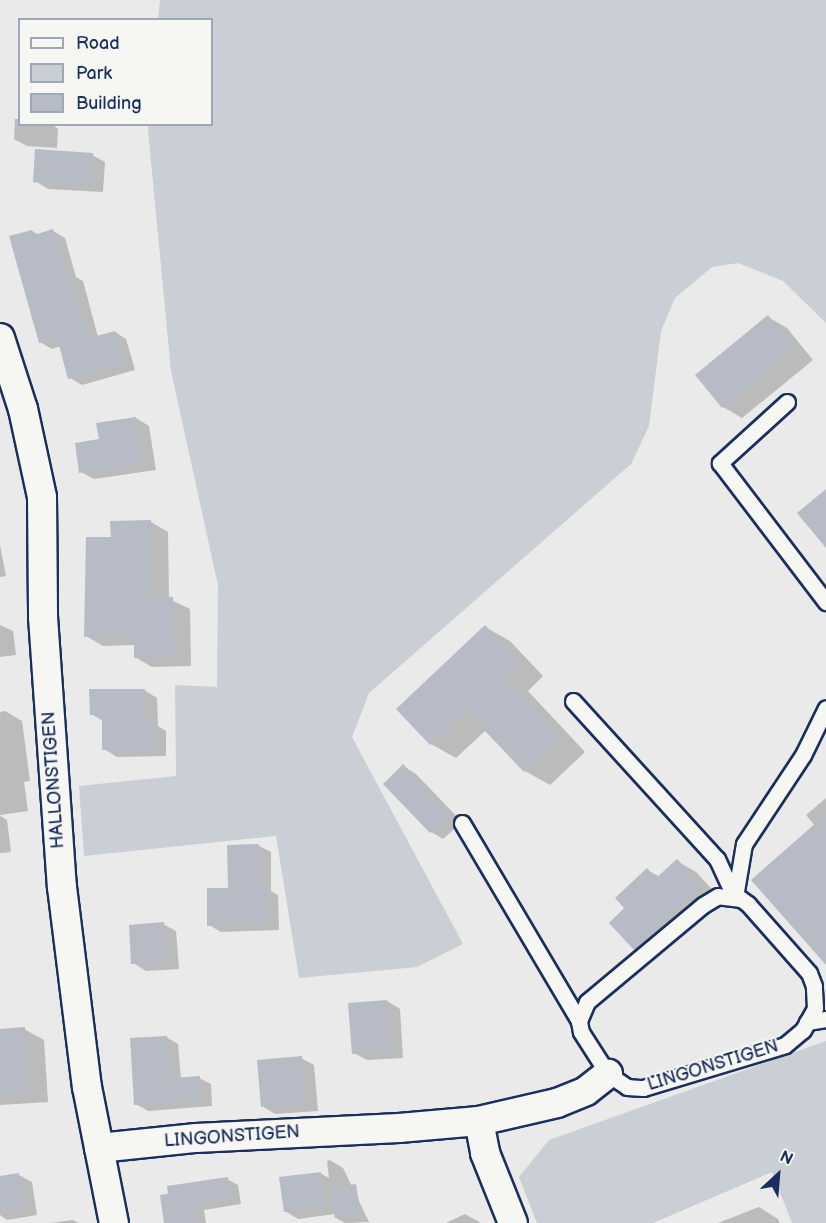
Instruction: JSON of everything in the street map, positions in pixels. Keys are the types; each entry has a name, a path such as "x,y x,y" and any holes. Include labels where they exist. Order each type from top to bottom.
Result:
{"street":[{"name":"HALLONSTIGEN","path":"0,338 23,409 42,496 43,617 62,886 87,1087 114,1223"},
{"name":"LINGONSTIGEN","path":"99,1148 196,1138 399,1128 479,1120 557,1103 586,1091 608,1074"},
{"path":"479,1120 484,1153 513,1223"}],"lane":[{"path":"787,402 720,463 826,599"},
{"path":"573,701 717,859 735,898"},
{"path":"735,898 744,844 803,755 826,708"},
{"name":"LINGONSTIGEN","path":"462,823 579,1021 580,1032 608,1074 627,1087 643,1088 785,1045 803,1030 815,1008 814,986 809,973 748,903 735,898"},
{"path":"579,1021 587,1002 703,904 718,896 735,898"},
{"path":"807,1022 826,1019"}],"green space":[{"path":"160,0 826,0 826,323 783,281 738,263 712,267 675,298 661,331 649,426 631,464 369,693 352,737 463,944 417,967 299,978 276,836 84,856 79,786 176,776 175,685 217,687 218,585 171,371 148,130 148,126 213,126 213,18 158,18"},
{"path":"826,1041 826,1223 792,1223 772,1172 653,1223 537,1223 519,1177 549,1140"}],"building":[{"path":"35,149 93,153 91,186 33,182"},
{"path":"53,229 66,274 71,273 89,338 115,331 124,363 68,379 57,338 39,343 9,236 32,230 34,235"},
{"path":"768,315 795,348 722,408 695,375"},
{"path":"136,417 143,463 79,473 75,443 99,439 96,423"},
{"path":"826,489 826,548 797,513"},
{"path":"151,520 153,598 173,597 174,657 134,658 134,636 84,637 86,537 111,537 110,521"},
{"path":"485,625 519,661 504,676 561,737 524,772 466,711 430,745 396,709"},
{"path":"89,689 145,689 145,722 153,722 154,750 102,750 102,715 90,715"},
{"path":"403,764 450,814 430,833 383,784"},
{"path":"826,814 826,965 751,880"},
{"path":"259,844 260,887 267,887 267,924 207,926 207,888 228,888 227,845"},
{"path":"677,859 702,886 634,950 609,923 624,908 615,898 647,868 656,878"},
{"path":"164,922 166,962 131,964 129,925"},
{"path":"387,1000 390,1051 352,1054 348,1003"},
{"path":"25,1027 29,1092 0,1094 0,1029"},
{"path":"167,1036 170,1078 200,1076 201,1100 134,1105 130,1038"},
{"path":"302,1056 305,1104 261,1107 257,1060"},
{"path":"321,1172 325,1206 284,1212 279,1177"},
{"path":"19,1173 25,1208 0,1212 0,1176"},
{"path":"228,1177 231,1199 194,1204 196,1223 164,1223 160,1195 168,1194 167,1186"},
{"path":"356,1184 361,1215 335,1218 329,1188"}]}
